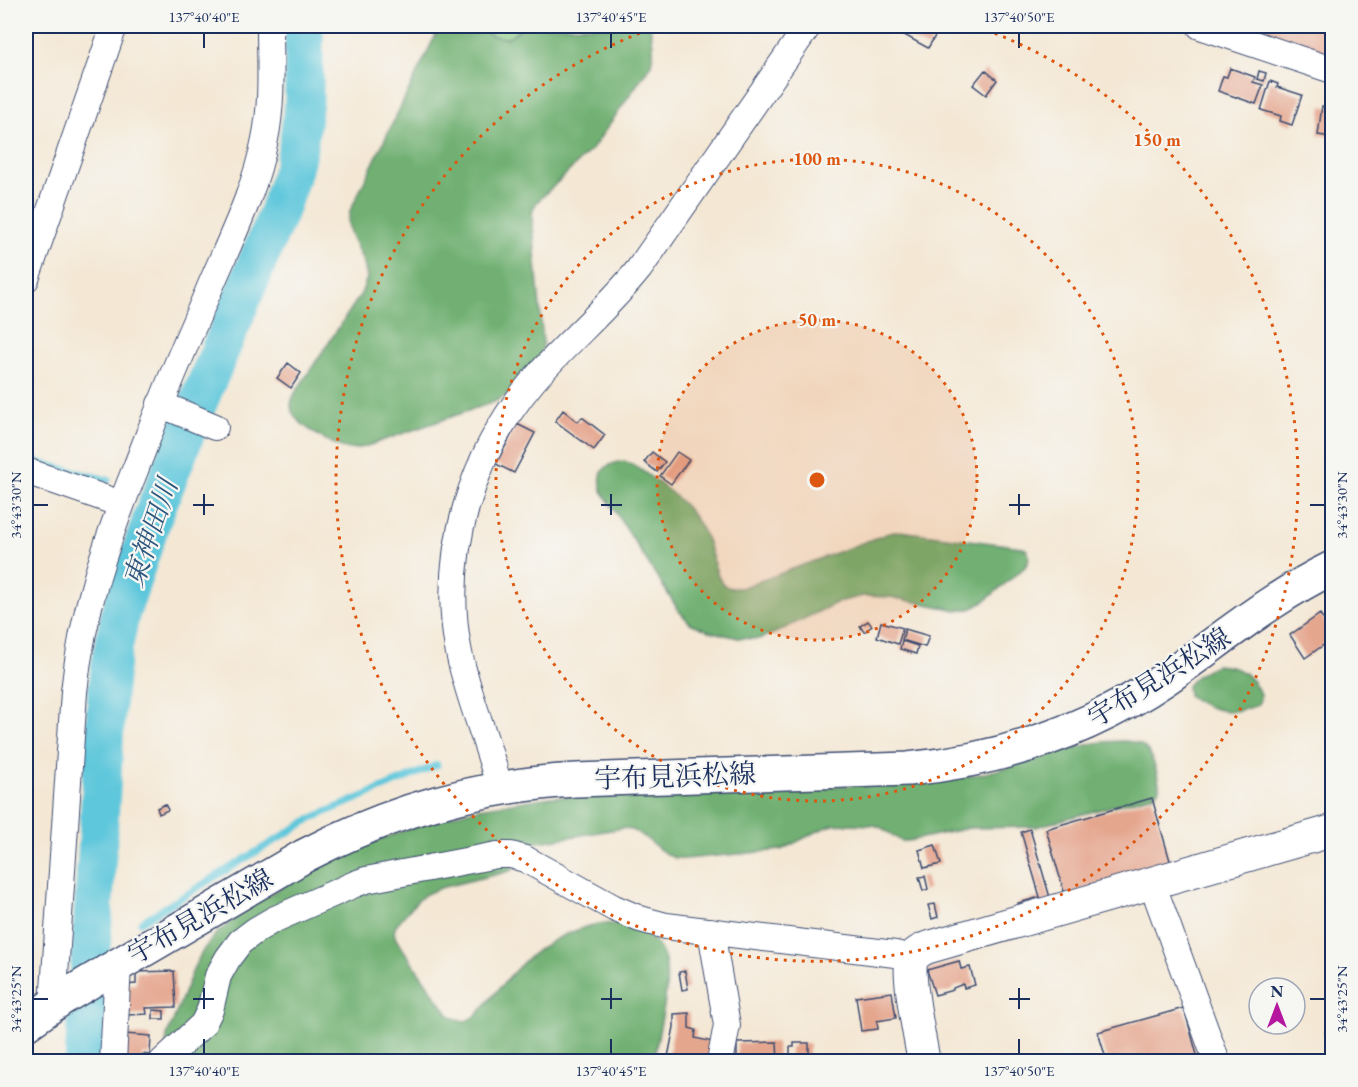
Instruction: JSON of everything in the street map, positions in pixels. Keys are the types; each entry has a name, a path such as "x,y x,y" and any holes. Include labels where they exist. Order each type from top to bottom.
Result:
{"main road":[{"name":"宇布見浜松線","path":"26,1024 116,966 304,856 328,843 378,823 459,796 499,787 550,781 908,769 958,763 1006,752 1077,727 1122,705 1164,679 1298,586 1332,568"}],"street":[{"path":"26,279 114,26"},
{"path":"57,1002 74,692 85,617 121,504 246,200 260,160 271,98 270,26"},
{"path":"499,787 463,673 454,617 456,560 460,532 466,505 476,478 487,452 516,403 534,381 615,298 639,269 808,26"},
{"path":"1200,26 1332,70"},
{"path":"163,405 215,427"},
{"path":"26,471 121,504"},
{"path":"924,1062 910,973 910,962 917,953 926,948 1332,831"},
{"path":"162,1062 203,1024 210,1010 218,976 228,958 240,942 256,930 273,920 366,880 497,855 512,855 525,859 614,908 640,919 666,926 913,958"},
{"path":"1152,883 1217,1062"},
{"path":"711,932 727,1025 720,1062"},
{"path":"113,1062 116,966"}],"green space":[{"path":"440,26 474,26 493,36 507,38 521,26 650,26 653,56 650,66 593,148 537,202 533,209 543,343 541,356 507,395 494,402 364,447 350,449 317,435 301,423 291,406 295,393 361,294 367,278 364,263 350,233 348,222 350,211"},
{"path":"474,26 521,26 507,38 493,36"},
{"path":"624,461 639,468 661,484 691,513 707,540 720,580 729,587 741,588 889,533 900,531 1022,547 1027,550 1028,561 1025,567 982,603 970,609 957,610 890,597 863,596 838,602 758,639 738,638 709,631 690,623 679,611 602,491 601,474 611,464"},
{"path":"1216,665 1233,668 1247,675 1258,689 1260,700 1258,704 1238,711 1230,711 1208,706 1188,695 1187,686 1190,682"},
{"path":"1129,741 1142,745 1155,767 1159,790 1153,795 1036,827 969,828 908,841 901,841 874,825 833,825 781,850 685,859 668,855 638,833 623,828 497,849 513,866 513,869 440,888 426,894 396,925 394,932 396,939 448,1014 463,1021 477,1015 510,975 534,953 563,936 601,924 623,925 643,933 661,950 667,978 655,1061 164,1062 167,1036 195,965 216,934 261,899 335,857 432,821 479,808 551,797 935,782 998,770 1076,747 1102,742"}],"building":[{"path":"900,26 941,26 928,48 897,31"},
{"path":"1260,26 1332,26 1332,60 1257,35"},
{"path":"1230,68 1255,77 1253,82 1263,85 1256,104 1218,91 1223,76 1227,77"},
{"path":"985,70 997,80 986,95 973,85"},
{"path":"1259,71 1266,73 1264,81 1257,79"},
{"path":"1270,81 1278,84 1277,87 1302,95 1292,125 1280,121 1281,116 1261,110"},
{"path":"1322,106 1332,108 1332,137 1318,135"},
{"path":"288,363 301,373 291,388 277,378"},
{"path":"563,410 578,422 582,417 605,435 594,450 555,421"},
{"path":"517,424 535,433 514,473 496,464"},
{"path":"652,452 665,462 657,472 644,462"},
{"path":"677,452 689,460 671,484 660,476"},
{"path":"1320,614 1332,632 1332,639 1305,658 1290,635"},
{"path":"868,621 872,626 864,632 860,626"},
{"path":"881,622 903,628 898,644 877,637"},
{"path":"905,629 929,636 925,647 902,640"},
{"path":"902,641 918,646 916,654 900,649"},
{"path":"1152,798 1171,864 1065,895 1046,829"},
{"path":"165,804 168,810 159,814 157,808"},
{"path":"1030,829 1051,901 1019,907 1018,903 1040,897 1021,832"},
{"path":"935,845 941,864 924,868 919,850"},
{"path":"925,876 928,889 923,891 919,877"},
{"path":"935,904 938,917 932,919 928,905"},
{"path":"959,961 961,969 970,967 975,985 964,988 963,984 953,990 935,995 927,970"},
{"path":"174,971 176,1007 146,1008 147,1014 127,1015 125,985 136,984 136,972"},
{"path":"685,971 688,989 682,990 679,972"},
{"path":"892,992 896,1018 877,1021 878,1029 861,1031 856,997"},
{"path":"1184,1008 1199,1062 1107,1062 1098,1032"},
{"path":"153,1010 164,1011 164,1019 153,1019"},
{"path":"689,1013 689,1028 696,1030 695,1038 717,1043 713,1062 667,1062 674,1027 674,1014"},
{"path":"1332,1030 1332,1052 1325,1032"},
{"path":"124,1034 151,1036 150,1055 143,1054 142,1062 123,1062"},
{"path":"777,1042 778,1062 734,1062 734,1057 737,1057 737,1043"},
{"path":"794,1043 809,1043 809,1062 790,1062 790,1047 794,1047"}],"waterway":[{"name":"東神田川","path":"84,1062 107,694 120,615 153,516 278,213 293,169 304,100 304,26"},
{"path":"26,458 108,480"},
{"path":"141,922 312,818 437,765"},
{"path":"93,919 105,920"}]}
